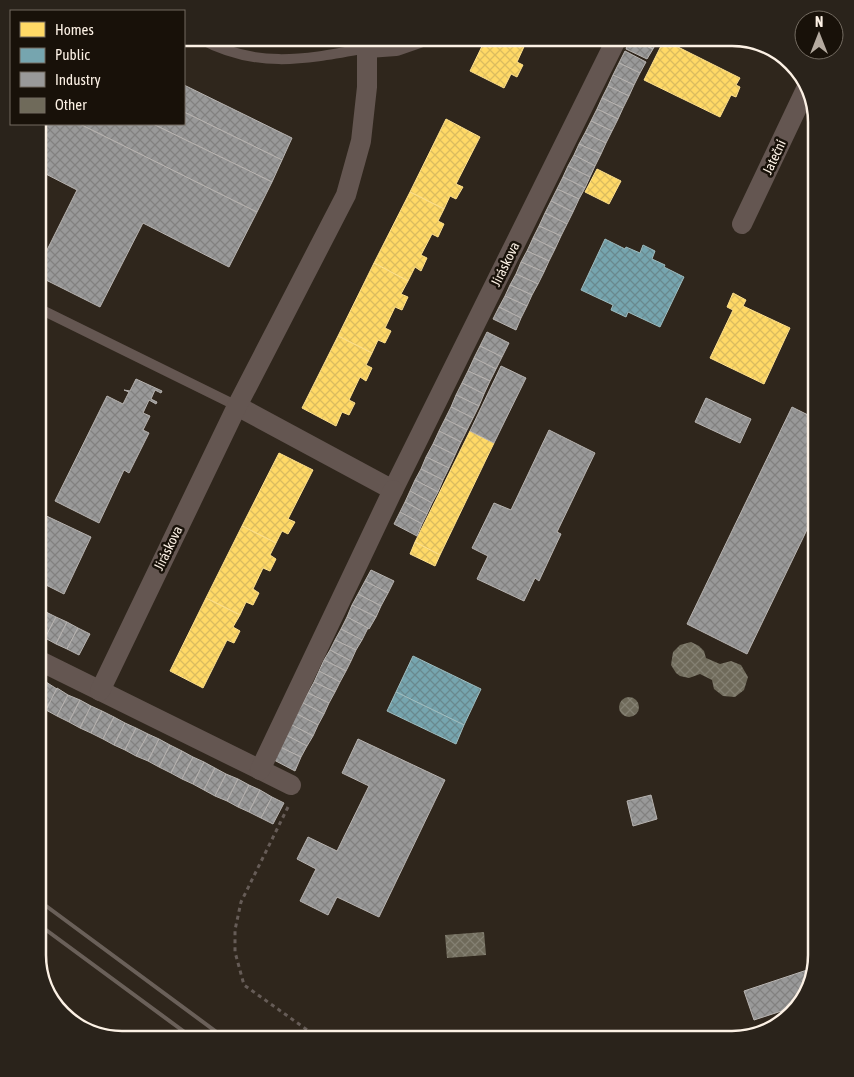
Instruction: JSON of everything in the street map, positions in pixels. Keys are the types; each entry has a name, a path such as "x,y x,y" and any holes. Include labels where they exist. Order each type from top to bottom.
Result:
{"street":[{"name":"Jiráskova","path":"100,691 237,406 346,195 361,141 368,86 368,46"},
{"name":"Jiráskova","path":"260,770 393,490 613,46"},
{"name":"Jateční","path":"742,224 803,96"},
{"path":"237,406 393,490"},
{"path":"46,664 291,785"}],"lane":[{"path":"221,46 259,58 288,60 314,58 357,46"},
{"path":"46,311 237,406"}],"path":[{"path":"291,785 291,800 241,902 235,930 235,952 244,985 309,1031"}],"building: Homes":[{"path":"482,46 524,46 517,62 523,65 517,77 511,74 504,88 470,71"},
{"path":"661,46 676,46 740,78 736,85 740,87 736,97 731,95 720,117 644,80"},
{"path":"446,119 480,137 456,184 463,187 456,199 450,196 444,209 410,192"},
{"path":"597,169 621,181 609,204 585,192"},
{"path":"410,192 444,209 438,221 444,224 438,237 432,234 421,255 427,258 421,271 415,267 408,281 374,263"},
{"path":"374,263 408,281 401,294 408,297 402,310 395,307 385,328 391,331 385,343 378,340 372,353 338,336"},
{"path":"733,293 746,300 743,306 790,328 764,384 710,358 733,310 727,307"},
{"path":"338,336 372,353 366,365 372,368 366,381 360,377 349,400 355,403 349,415 342,412 336,426 302,408"},
{"path":"470,431 494,443 440,555 415,542"},
{"path":"279,453 313,470 288,519 295,522 288,534 282,531 276,543 242,526"},
{"path":"242,526 276,543 270,555 276,559 270,571 263,568 253,589 259,593 253,605 246,602 240,615 206,598"},
{"path":"415,542 440,555 435,566 410,554"},
{"path":"206,598 240,615 233,627 240,631 234,643 227,640 203,688 170,671"}],"building: Public":[{"path":"605,239 625,249 626,247 640,253 643,245 655,251 652,259 684,277 660,327 628,312 626,317 611,310 613,305 581,290"},
{"path":"413,656 481,689 464,725 396,692"},
{"path":"396,692 464,725 456,744 387,711"}],"building: Industry":[{"path":"627,46 647,46 653,49 647,59 626,49"},
{"path":"625,51 646,62 640,73 619,63"},
{"path":"619,63 640,73 634,85 613,75"},
{"path":"613,75 634,85 629,96 608,86"},
{"path":"185,85 292,138 282,160 185,112"},
{"path":"608,86 629,96 623,108 602,98"},
{"path":"602,98 623,108 618,119 597,109"},
{"path":"597,109 618,119 612,131 591,121"},
{"path":"185,112 282,160 272,182 155,125 185,125"},
{"path":"591,121 612,131 606,143 585,133"},
{"path":"46,125 82,125 257,212 229,267 143,223 100,307 46,280 46,252 77,190 46,174"},
{"path":"82,125 155,125 272,182 257,212"},
{"path":"585,133 606,143 601,154 579,144"},
{"path":"579,144 601,154 595,166 574,155"},
{"path":"574,155 595,166 590,177 568,166"},
{"path":"568,166 590,177 585,188 563,177"},
{"path":"563,177 585,188 579,199 557,189"},
{"path":"557,189 579,199 573,212 551,201"},
{"path":"551,201 573,212 567,224 545,213"},
{"path":"545,213 567,224 561,236 539,226"},
{"path":"539,226 561,236 555,249 533,238"},
{"path":"533,238 555,249 549,261 527,251"},
{"path":"527,251 549,261 544,272 521,262"},
{"path":"521,262 544,272 538,284 516,274"},
{"path":"516,274 538,284 532,295 510,285"},
{"path":"510,285 532,295 527,306 505,296"},
{"path":"505,296 527,306 521,318 499,307"},
{"path":"499,307 521,318 516,330 493,319"},
{"path":"487,332 509,343 502,357 480,346"},
{"path":"480,346 502,357 496,369 474,358"},
{"path":"474,358 496,369 490,381 468,371"},
{"path":"501,366 526,378 494,443 470,431"},
{"path":"468,371 490,381 484,394 462,383"},
{"path":"136,379 162,391 161,393 155,390 151,399 157,402 156,404 149,400 143,413 150,416 143,430 149,433 129,473 124,470 99,523 55,501 107,396 123,404 129,392 124,390 130,391"},
{"path":"462,383 484,394 479,406 456,395"},
{"path":"456,395 479,406 473,418 451,407"},
{"path":"706,398 751,419 740,443 695,422"},
{"path":"451,407 473,418 467,430 445,419"},
{"path":"792,407 808,415 808,528 747,654 687,624"},
{"path":"445,419 467,430 461,442 439,431"},
{"path":"549,430 595,453 557,532 561,534 539,581 535,578 524,601 477,579 488,556 472,548 494,503 511,510"},
{"path":"439,431 461,442 455,455 433,444"},
{"path":"433,444 455,455 449,468 426,457"},
{"path":"426,457 449,468 443,480 421,469"},
{"path":"421,469 443,480 438,492 415,480"},
{"path":"415,480 438,492 432,503 410,491"},
{"path":"410,491 432,503 427,514 405,502"},
{"path":"405,502 427,514 422,524 400,512"},
{"path":"400,512 422,524 417,536 394,524"},
{"path":"46,516 91,537 64,594 46,585"},
{"path":"371,570 394,581 388,593 365,581"},
{"path":"365,581 388,593 381,606 358,594"},
{"path":"358,594 381,606 376,617 352,605"},
{"path":"352,605 376,617 369,629 347,617"},
{"path":"46,612 56,617 46,636"},
{"path":"56,617 67,622 56,644 46,639"},
{"path":"347,617 368,628 362,640 341,629"},
{"path":"67,622 78,628 67,649 56,644"},
{"path":"78,628 90,634 79,655 67,649"},
{"path":"341,629 362,640 356,650 335,640"},
{"path":"335,640 356,650 351,661 330,650"},
{"path":"330,650 351,661 346,671 324,660"},
{"path":"324,660 346,671 340,682 319,671"},
{"path":"319,671 340,682 335,692 314,682"},
{"path":"46,682 57,689 46,710"},
{"path":"314,682 335,692 329,703 308,693"},
{"path":"57,688 68,695 57,716 46,710"},
{"path":"308,693 329,703 324,714 303,703"},
{"path":"68,695 80,700 69,722 57,716"},
{"path":"80,700 91,706 80,728 69,722"},
{"path":"303,703 324,714 318,725 297,714"},
{"path":"91,706 102,711 91,733 80,728"},
{"path":"102,711 114,717 103,739 91,733"},
{"path":"297,714 318,725 313,736 292,725"},
{"path":"114,717 125,723 114,745 103,739"},
{"path":"125,723 136,728 125,750 114,745"},
{"path":"292,725 313,736 307,746 286,735"},
{"path":"136,728 148,734 136,756 125,750"},
{"path":"148,734 159,739 148,761 136,756"},
{"path":"286,735 307,746 301,757 280,747"},
{"path":"159,739 170,745 159,767 148,761"},
{"path":"358,739 445,780 379,917 337,897 328,915 300,901 316,869 297,859 308,837 337,851 369,786 342,773"},
{"path":"170,745 182,751 171,773 159,767"},
{"path":"280,747 301,757 295,771 274,760"},
{"path":"182,751 193,757 182,779 171,773"},
{"path":"193,757 204,762 193,784 182,779"},
{"path":"204,762 215,768 204,790 193,784"},
{"path":"215,768 226,774 215,796 204,790"},
{"path":"226,774 238,779 227,801 215,796"},
{"path":"238,779 249,785 238,807 227,801"},
{"path":"249,785 260,790 249,812 238,807"},
{"path":"260,790 272,797 261,818 249,812"},
{"path":"651,795 657,819 633,826 627,801"},
{"path":"272,797 284,803 273,824 261,818"},
{"path":"806,970 798,993 784,1010 754,1020 744,991"}],"building: Other":[{"path":"691,642 704,651 706,658 720,664 731,661 741,665 748,677 744,690 735,697 723,696 714,689 712,680 700,674 689,678 676,673 671,665 673,652 680,645"},
{"path":"629,697 636,700 639,707 636,714 629,717 622,714 619,707 622,700"},
{"path":"484,932 486,955 447,958 445,935"}],"railway":[{"path":"46,906 215,1031"},
{"path":"46,930 183,1031"}]}
